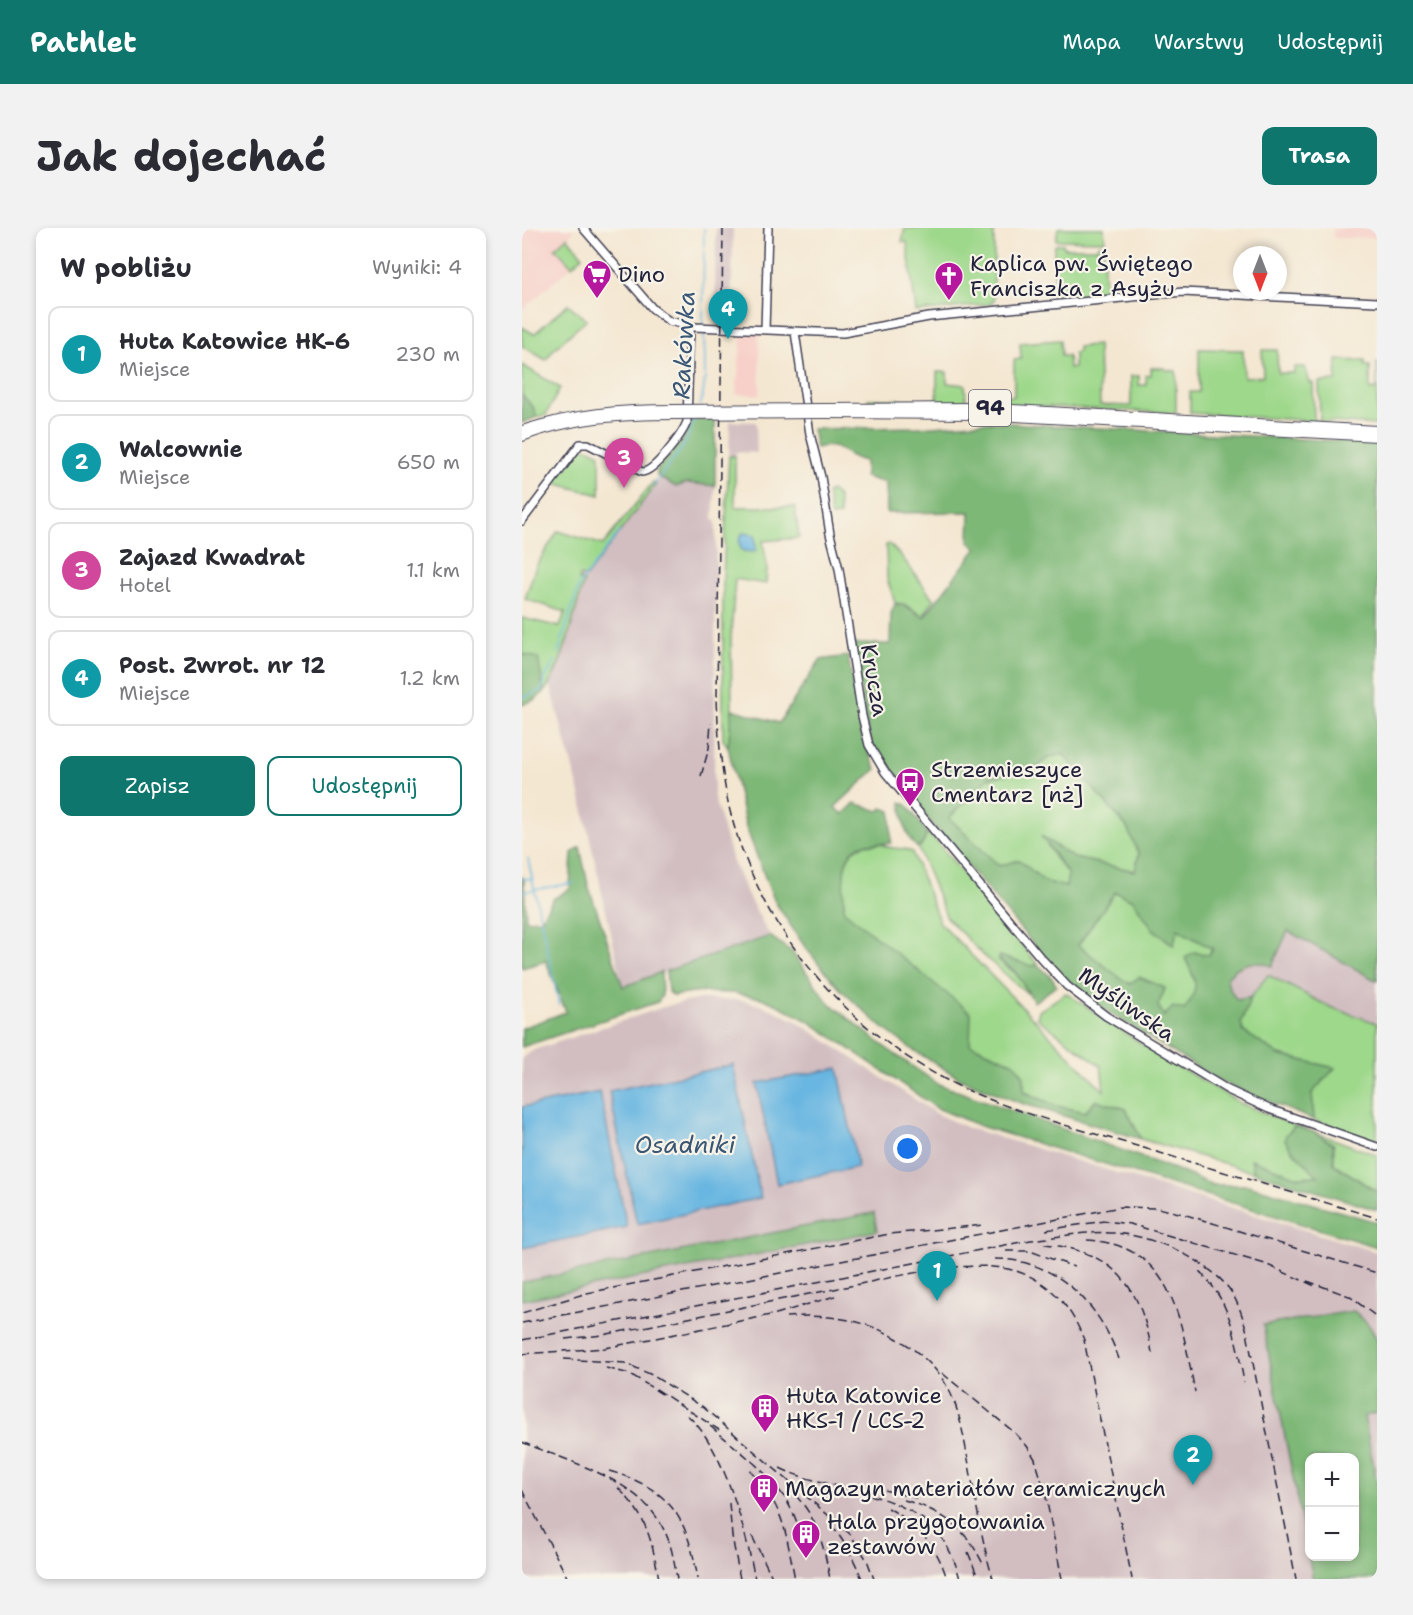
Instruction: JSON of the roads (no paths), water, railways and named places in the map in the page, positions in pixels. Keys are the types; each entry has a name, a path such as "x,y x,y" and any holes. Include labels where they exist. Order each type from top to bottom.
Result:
{"main road":[{"name":"94","path":"522,430 590,412 613,410 824,411 980,407 1377,430"},
{"name":"94","path":"824,411 979,415 1377,438"},
{"name":"94","path":"522,437 550,427 591,419 675,412"}],"street":[{"path":"583,228 596,240 655,311 669,321 694,327 847,332 929,316 1175,292 1377,302"},
{"path":"765,330 768,228"},
{"path":"522,520 580,444 588,444 642,472 650,471 680,435 687,422 694,327"},
{"name":"Krucza","path":"795,332 810,434 821,477 840,577 866,734 875,756 892,781"},
{"name":"Myśliwska","path":"892,781 1040,957 1067,986 1088,1003 1228,1090 1269,1109 1377,1147"}],"water":[{"path":"743,533 755,535 756,550 754,552 741,549 739,540"},
{"name":"Osadniki","path":"733,1065 761,1198 637,1224 609,1091"},
{"path":"838,1068 858,1167 777,1184 757,1083"},
{"name":"Osadniki","path":"600,1092 627,1227 522,1248 522,1107"}],"waterway":[{"name":"Rakówka","path":"703,325 704,228"},
{"name":"Rakówka","path":"700,406 705,378 704,330"},
{"name":"Rakówka","path":"653,486 685,444 695,418"},
{"name":"Rakówka","path":"558,653 579,585 620,531"},
{"name":"Rakówka","path":"522,698 542,690 546,676 555,661"},
{"path":"528,859 559,1005"},
{"path":"522,878 532,880"},
{"path":"522,892 574,883"}],"railway":[{"path":"723,228 717,696 719,740 730,811 744,856 764,899 788,939 816,976 849,1010 885,1041 923,1067 965,1089 1050,1120 1377,1218"},
{"path":"701,776 709,748 711,723"},
{"path":"522,1323 1120,1207 1158,1208 1183,1214 1377,1273"},
{"path":"1046,1230 1104,1221 1130,1224 1265,1264 1315,1286"},
{"path":"522,1313 587,1293 889,1234 984,1225"},
{"path":"522,1340 1031,1240 1103,1233 1144,1238 1178,1251 1208,1268 1230,1290 1238,1304 1246,1328 1296,1579"},
{"path":"1087,1240 1116,1245 1139,1256 1156,1272 1169,1292 1178,1315 1195,1392"},
{"path":"1044,1244 1068,1248 1089,1255 1106,1264 1120,1276 1140,1309 1152,1353"},
{"path":"1006,1251 1030,1251 1074,1267"},
{"path":"995,1259 1017,1261 1037,1267 1073,1288 1100,1320 1119,1359"},
{"path":"565,1339 603,1335 952,1267 993,1267 1025,1274 1037,1280 1057,1296 1072,1316 1084,1340 1132,1579"},
{"path":"1199,1271 1210,1283 1225,1308 1235,1336 1244,1382"},
{"path":"1307,1281 1349,1296 1377,1317"},
{"path":"522,1354 605,1348 776,1314 835,1296"},
{"path":"786,1317 829,1317 870,1326 909,1346 939,1374 948,1388 959,1416 993,1579"},
{"path":"564,1359 625,1363 652,1375 703,1407 850,1534 867,1560 874,1579"},
{"path":"606,1368 630,1374 662,1394"},
{"path":"942,1373 1015,1433 1035,1459 1045,1492 1062,1579"},
{"path":"656,1389 719,1430"},
{"path":"687,1415 712,1447 732,1491 755,1579"},
{"path":"710,1426 763,1471 785,1498 799,1529"},
{"path":"522,1442 602,1475 639,1498 653,1512 667,1536 677,1579"},
{"path":"780,1468 868,1494 908,1510 925,1521 940,1536 951,1555 960,1579"},
{"path":"750,1470 762,1484 782,1521 795,1579"},
{"path":"609,1471 648,1487 673,1509 688,1539 698,1579"},
{"path":"872,1487 916,1498"},
{"path":"618,1488 636,1509 647,1530 659,1579"},
{"path":"522,1490 568,1579"},
{"path":"795,1495 815,1524 830,1579"},
{"path":"904,1500 931,1510 952,1523 970,1542 984,1566"},
{"path":"729,1503 740,1579"},
{"path":"888,1508 918,1529 938,1556 947,1579"},
{"path":"831,1525 849,1551 862,1579"},
{"path":"752,1536 773,1579"},
{"path":"968,1552 977,1575"}],"place":[{"name":"Dino","path":"597,300"},
{"name":"Kaplica pw. Świętego Franciszka z Asyżu","path":"949,302"},
{"name":"Post. Zwrot. nr 12","path":"728,339"},
{"name":"Zajazd Kwadrat","path":"624,488"},
{"name":"Strzemieszyce Cmentarz [nż]","path":"910,808"},
{"name":"Huta Katowice HK-6","path":"937,1301"},
{"name":"Huta Katowice HKS-1 / LCS-2","path":"765,1434"},
{"name":"Walcownie","path":"1193,1485"},
{"name":"Magazyn materiałów ceramicznych","path":"764,1514"},
{"name":"Hala przygotowania zestawów","path":"806,1560"}]}
